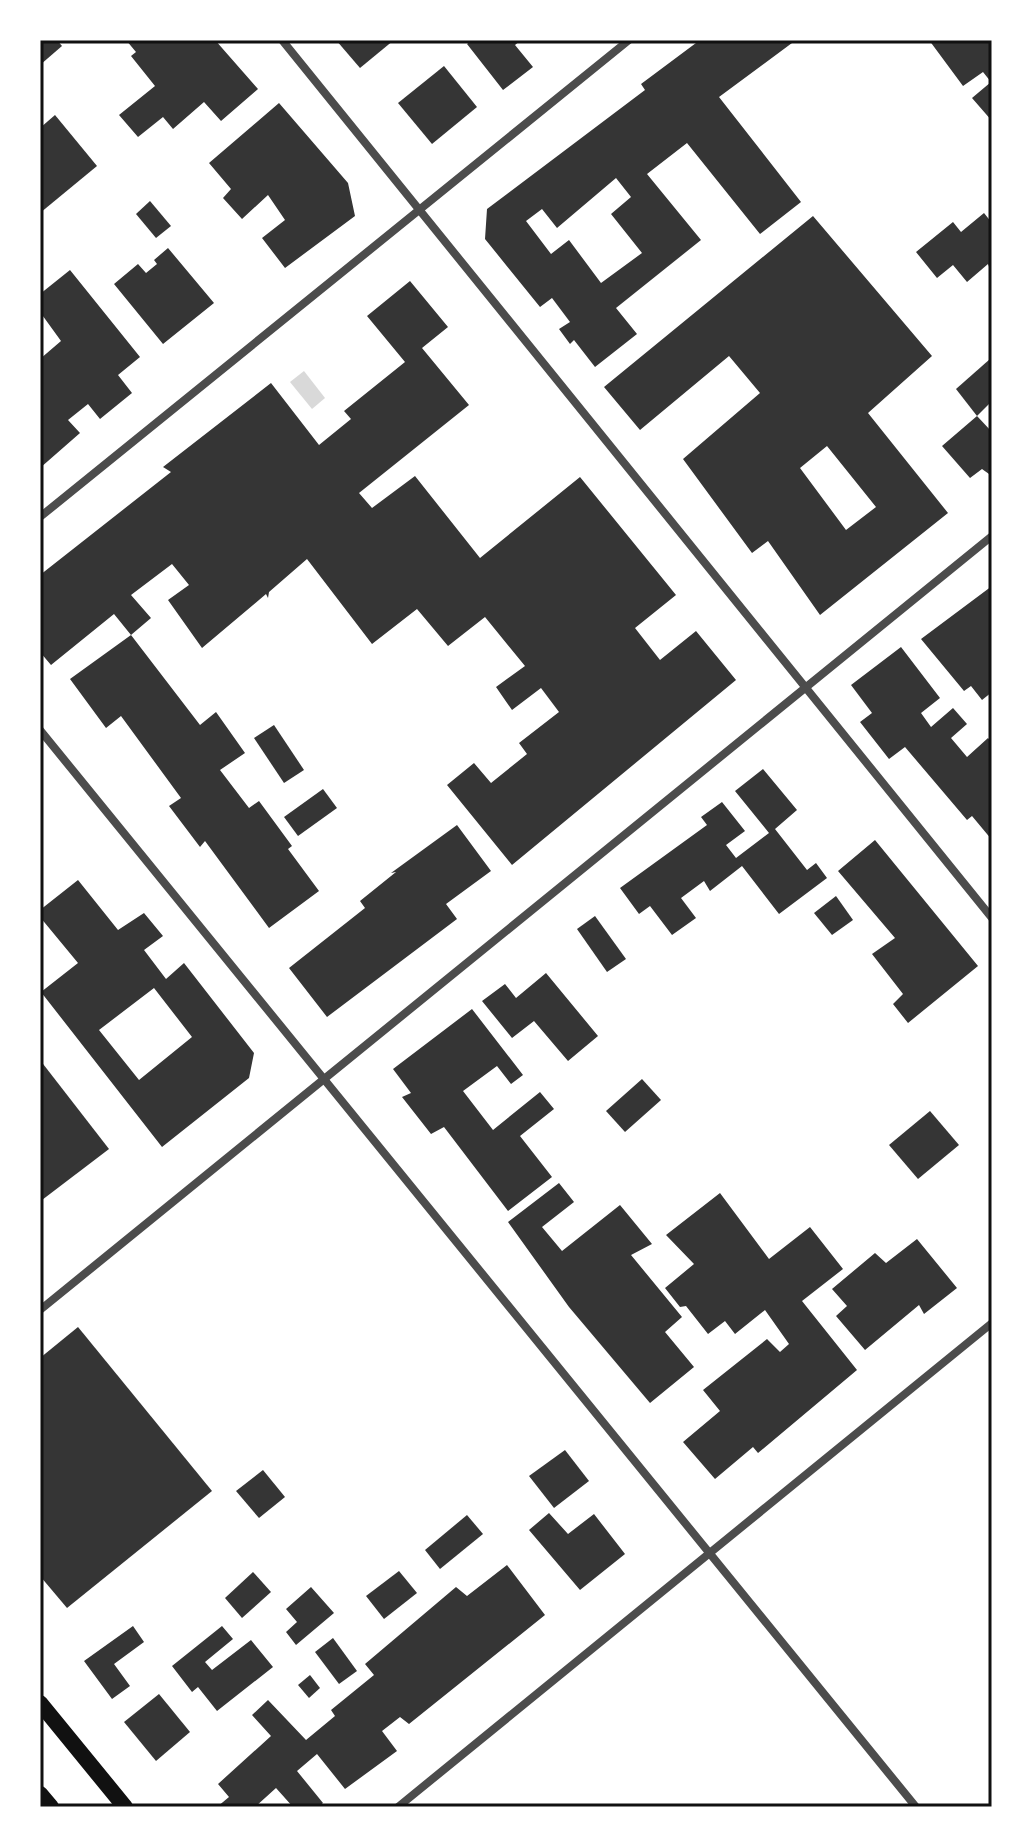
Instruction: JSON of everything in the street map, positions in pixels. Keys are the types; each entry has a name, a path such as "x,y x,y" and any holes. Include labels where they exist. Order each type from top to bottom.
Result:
{"main road":[{"path":"40,1703 125,1807"},
{"path":"40,1794 51,1807"}],"street":[{"path":"282,40 992,918"},
{"path":"40,517 629,40"},
{"path":"40,1310 992,536"},
{"path":"40,730 916,1807"},
{"path":"398,1807 992,1323"}],"shaded area":[{"path":"304,371 325,398 312,409 290,382"}],"building":[{"path":"40,40 57,40 62,46 40,65"},
{"path":"126,40 215,40 258,89 221,121 204,102 173,129 163,117 138,137 119,115 155,86 131,56 136,52"},
{"path":"336,40 394,40 360,68"},
{"path":"472,40 521,40 515,45 533,67 503,90 467,44"},
{"path":"700,40 790,40 792,43 719,97 801,202 760,234 687,143 647,174 701,240 616,308 637,334 595,367 574,340 570,344 559,329 570,322 552,298 540,307 485,239 487,209 645,90 641,84","holes":["616,178 631,197 611,214 642,253 601,283 569,240 551,254 526,221 542,209 557,228"]},
{"path":"929,40 992,40 992,121 972,98 991,82 983,72 963,86"},
{"path":"444,66 477,107 432,144 398,103"},
{"path":"279,103 348,183 355,216 285,268 262,238 285,220 268,195 242,219 223,198 231,189 209,163"},
{"path":"55,115 97,166 40,213 40,128"},
{"path":"150,201 171,226 156,238 136,214"},
{"path":"984,213 992,223 992,275 988,264 967,282 953,265 937,278 916,252 953,222 961,232"},
{"path":"813,216 932,356 868,413 948,513 820,615 768,541 752,553 683,459 760,393 729,356 640,430 604,387","holes":["827,446 876,507 846,530 800,468"]},
{"path":"168,248 214,303 163,344 114,284 138,264 146,273 157,264 154,260"},
{"path":"70,270 140,357 118,375 132,393 100,419 88,404 68,420 80,433 40,468 40,359 61,341 40,312 40,294"},
{"path":"410,281 448,327 422,348 469,405 359,493 372,508 415,476 480,558 580,477 676,595 635,628 660,660 696,631 736,680 512,865 447,785 474,763 491,783 527,754 519,743 559,712 541,688 512,710 496,687 525,666 485,617 448,646 417,609 372,644 307,559 269,592 268,598 266,594 202,648 168,600 189,585 172,564 131,595 151,618 131,635 114,614 51,665 40,652 40,575 171,472 163,467 271,383 319,445 351,419 344,411 405,362 367,316"},
{"path":"990,359 992,401 977,416 956,389"},
{"path":"977,416 992,432 992,471 989,474 982,469 970,478 942,446"},
{"path":"992,586 992,692 982,700 971,686 964,691 921,639"},
{"path":"131,635 200,725 216,712 245,753 220,770 249,808 259,801 292,846 288,849 319,891 269,928 205,841 200,847 169,806 181,798 121,716 106,728 70,679"},
{"path":"901,647 940,698 921,713 931,727 953,708 967,724 951,738 967,757 988,738 992,743 992,840 972,816 967,820 905,747 889,759 860,722 872,713 851,685"},
{"path":"274,725 304,770 284,783 254,738"},
{"path":"763,769 797,810 775,829 807,870 816,863 827,878 779,914 742,866 710,891 704,881 681,898 696,918 672,935 650,906 639,914 620,888 707,825 701,817 722,802 745,831 726,845 736,858 769,833 735,791"},
{"path":"323,789 337,808 298,836 284,817"},
{"path":"457,825 491,871 446,904 457,919 327,1017 289,968 365,908 360,901 396,872 391,873"},
{"path":"875,840 978,966 908,1023 893,1004 903,994 872,954 895,938 838,871"},
{"path":"78,880 118,930 144,913 163,936 144,950 166,979 184,963 254,1053 249,1078 162,1147 41,992 78,963 40,917 40,910","holes":["154,988 192,1037 139,1080 99,1030"]},
{"path":"836,896 853,920 832,935 814,913"},
{"path":"595,916 626,959 607,972 577,929"},
{"path":"546,973 598,1036 568,1061 534,1021 512,1038 482,1001 505,984 516,998"},
{"path":"472,1009 523,1075 511,1084 497,1066 463,1091 493,1130 540,1092 554,1109 520,1136 552,1177 508,1211 444,1127 431,1134 402,1097 411,1093 393,1069"},
{"path":"40,1060 109,1149 42,1200 40,1197"},
{"path":"642,1079 661,1100 625,1132 606,1111"},
{"path":"930,1111 959,1145 918,1179 889,1145"},
{"path":"559,1183 574,1202 542,1227 562,1251 620,1205 652,1244 631,1255 682,1317 665,1332 694,1367 650,1403 569,1307 508,1222"},
{"path":"720,1193 769,1259 810,1227 843,1269 802,1301 857,1370 758,1453 753,1447 715,1479 683,1442 720,1411 703,1390 767,1339 780,1352 789,1344 765,1310 735,1334 725,1321 708,1334 686,1306 680,1307 665,1288 694,1264 666,1235"},
{"path":"917,1239 957,1288 924,1314 919,1305 865,1350 836,1316 847,1306 832,1289 875,1253 886,1263"},
{"path":"78,1327 212,1491 67,1608 40,1576 40,1358"},
{"path":"565,1450 589,1481 554,1508 529,1476"},
{"path":"263,1470 285,1497 259,1518 236,1491"},
{"path":"549,1513 568,1534 594,1514 625,1554 580,1590 529,1530"},
{"path":"467,1515 483,1534 440,1569 425,1550"},
{"path":"507,1565 545,1615 409,1724 400,1717 382,1731 397,1751 345,1789 317,1754 297,1771 323,1803 318,1807 293,1807 276,1788 255,1807 217,1807 229,1797 218,1784 271,1736 252,1715 268,1700 306,1740 335,1716 331,1710 374,1675 365,1664 456,1587 467,1596"},
{"path":"399,1571 417,1593 384,1619 366,1596"},
{"path":"253,1572 271,1592 242,1618 225,1598"},
{"path":"311,1587 334,1613 296,1645 286,1632 297,1622 286,1609"},
{"path":"133,1626 144,1642 114,1664 130,1686 112,1699 84,1661"},
{"path":"222,1626 233,1639 205,1662 212,1670 251,1640 273,1667 217,1711 198,1687 192,1692 172,1666"},
{"path":"333,1638 357,1671 339,1684 315,1652"},
{"path":"310,1675 320,1688 309,1698 298,1685"},
{"path":"159,1694 190,1732 156,1761 124,1722"}]}
